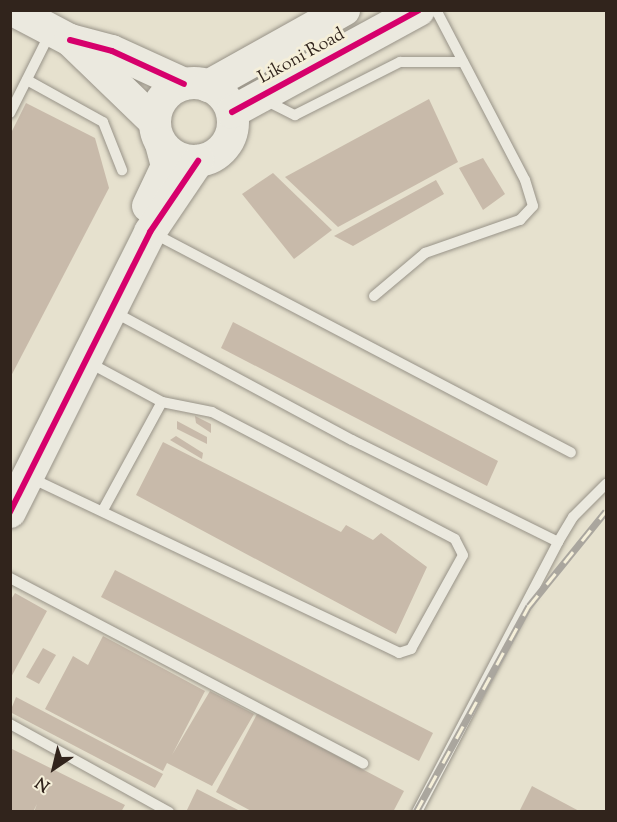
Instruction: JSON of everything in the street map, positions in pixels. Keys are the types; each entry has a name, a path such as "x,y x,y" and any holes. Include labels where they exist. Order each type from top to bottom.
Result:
{"street":[{"path":"13,10 60,35 112,51 196,85 232,112 226,144 198,161 150,232 114,312 88,362 20,480"},
{"path":"10,512 20,480 166,166 158,133 163,98 196,85 344,10"},
{"name":"Likoni Road","path":"232,112 419,10"},
{"path":"60,35 158,133 174,156 198,161"}],"lane":[{"path":"374,296 425,253 520,220 533,206 525,180 436,10"},
{"path":"10,113 27,80 60,35"},
{"path":"260,97 295,115 400,62 463,62"},
{"path":"27,80 103,122 122,170"},
{"path":"150,232 571,452"},
{"path":"114,312 352,440 558,542"},
{"path":"20,480 103,510 399,653 411,649 463,555 455,539 212,412 162,402 88,362"},
{"path":"103,510 162,402"},
{"path":"417,812 558,542 573,517 606,484"},
{"path":"10,578 363,763"},
{"path":"10,724 169,812"}],"building":[{"path":"429,99 458,162 338,227 285,177"},
{"path":"26,103 95,138 109,188 10,378 10,135"},
{"path":"483,158 505,194 483,210 459,168"},
{"path":"273,173 332,230 294,259 242,194"},
{"path":"436,180 444,194 353,246 334,236"},
{"path":"233,322 498,461 487,486 221,348"},
{"path":"195,416 211,424 211,433 196,423"},
{"path":"177,421 207,437 207,444 177,429"},
{"path":"176,436 203,453 202,459 170,440"},
{"path":"163,442 341,532 346,525 373,540 381,533 427,567 396,634 136,495"},
{"path":"115,570 433,733 419,761 101,597"},
{"path":"15,593 47,611 10,679 10,601"},
{"path":"103,636 205,691 172,755 210,691 254,714 212,786 167,763 163,771 45,709 73,656 88,665"},
{"path":"43,648 56,655 39,684 26,677"},
{"path":"16,697 163,774 155,788 10,712"},
{"path":"257,714 404,791 393,812 253,812 216,792"},
{"path":"10,748 125,805 121,812 34,812 37,804 33,812 10,812"},
{"path":"532,786 581,812 519,812"},
{"path":"197,789 242,812 186,812"}],"railway":[{"path":"416,812 529,606 606,511"}],"cycle path":[{"path":"232,112 419,10"},
{"path":"70,40 112,51 184,84"},
{"path":"10,512 150,232 198,161"}]}
